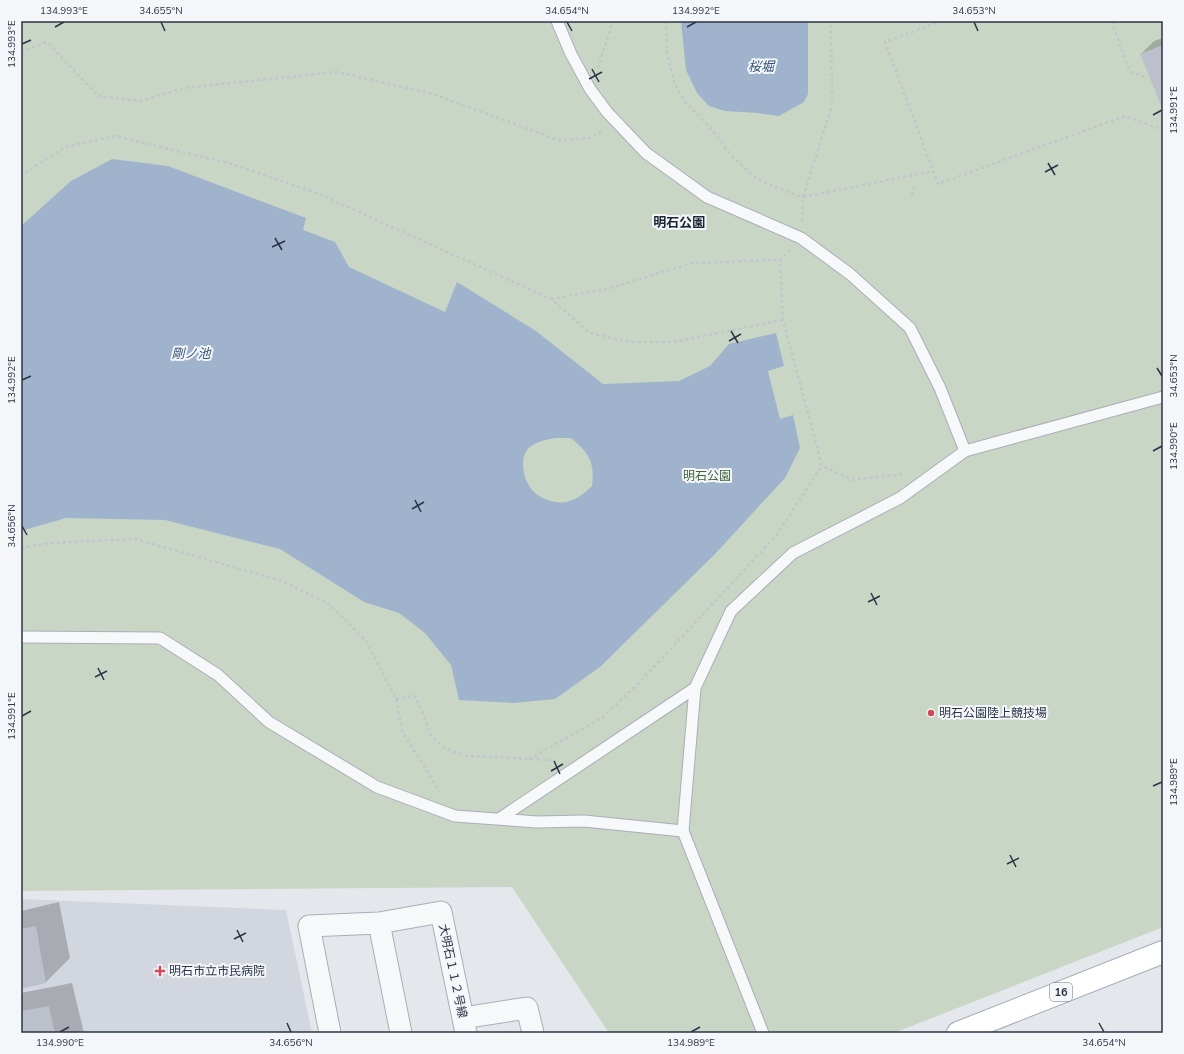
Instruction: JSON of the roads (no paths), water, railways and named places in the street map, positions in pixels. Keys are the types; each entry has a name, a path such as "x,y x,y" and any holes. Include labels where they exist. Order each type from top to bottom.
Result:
{"main road":[{"name":"16","path":"958,1033 1163,952"}],"street":[{"name":"大明石１１２号線","path":"330,1033 309,926 379,923 441,912 465,1025"},
{"path":"379,923 401,1033"},
{"path":"465,1025 527,1008 533,1033"}],"lane":[{"path":"557,21 571,54 590,89 606,112 646,153 707,197 801,238 850,274 910,328 940,388 965,451"},
{"path":"763,1033 683,831 695,688 731,611 793,553 900,498 965,451 1163,397"},
{"path":"21,637 160,638 218,675 269,722 377,787 455,816 537,822 584,821 683,831"},
{"path":"499,819 695,688"}],"water":[{"name":"桜堀","path":"681,21 808,21 808,94 804,102 779,116 725,111 709,106 697,93 686,70"},
{"name":"剛ノ池","path":"112,159 168,166 306,218 303,230 335,242 349,267 445,312 457,282 536,331 603,384 679,381 710,366 729,344 776,333 784,366 768,371 780,419 793,415 800,448 785,478 715,554 600,667 555,699 513,703 459,700 451,665 425,633 399,613 364,602 280,549 165,520 66,518 21,531 21,226 71,181","holes":["555,438 571,438 582,448 589,459 593,470 592,486 573,500 553,502 537,495 530,488 525,477 523,460 527,450 533,445"]}],"place":[{"name":"明石公園陸上競技場","path":"931,713"},
{"name":"明石市立市民病院","path":"160,971"}],"district":[{"name":"明石公園","path":"679,223"}]}
